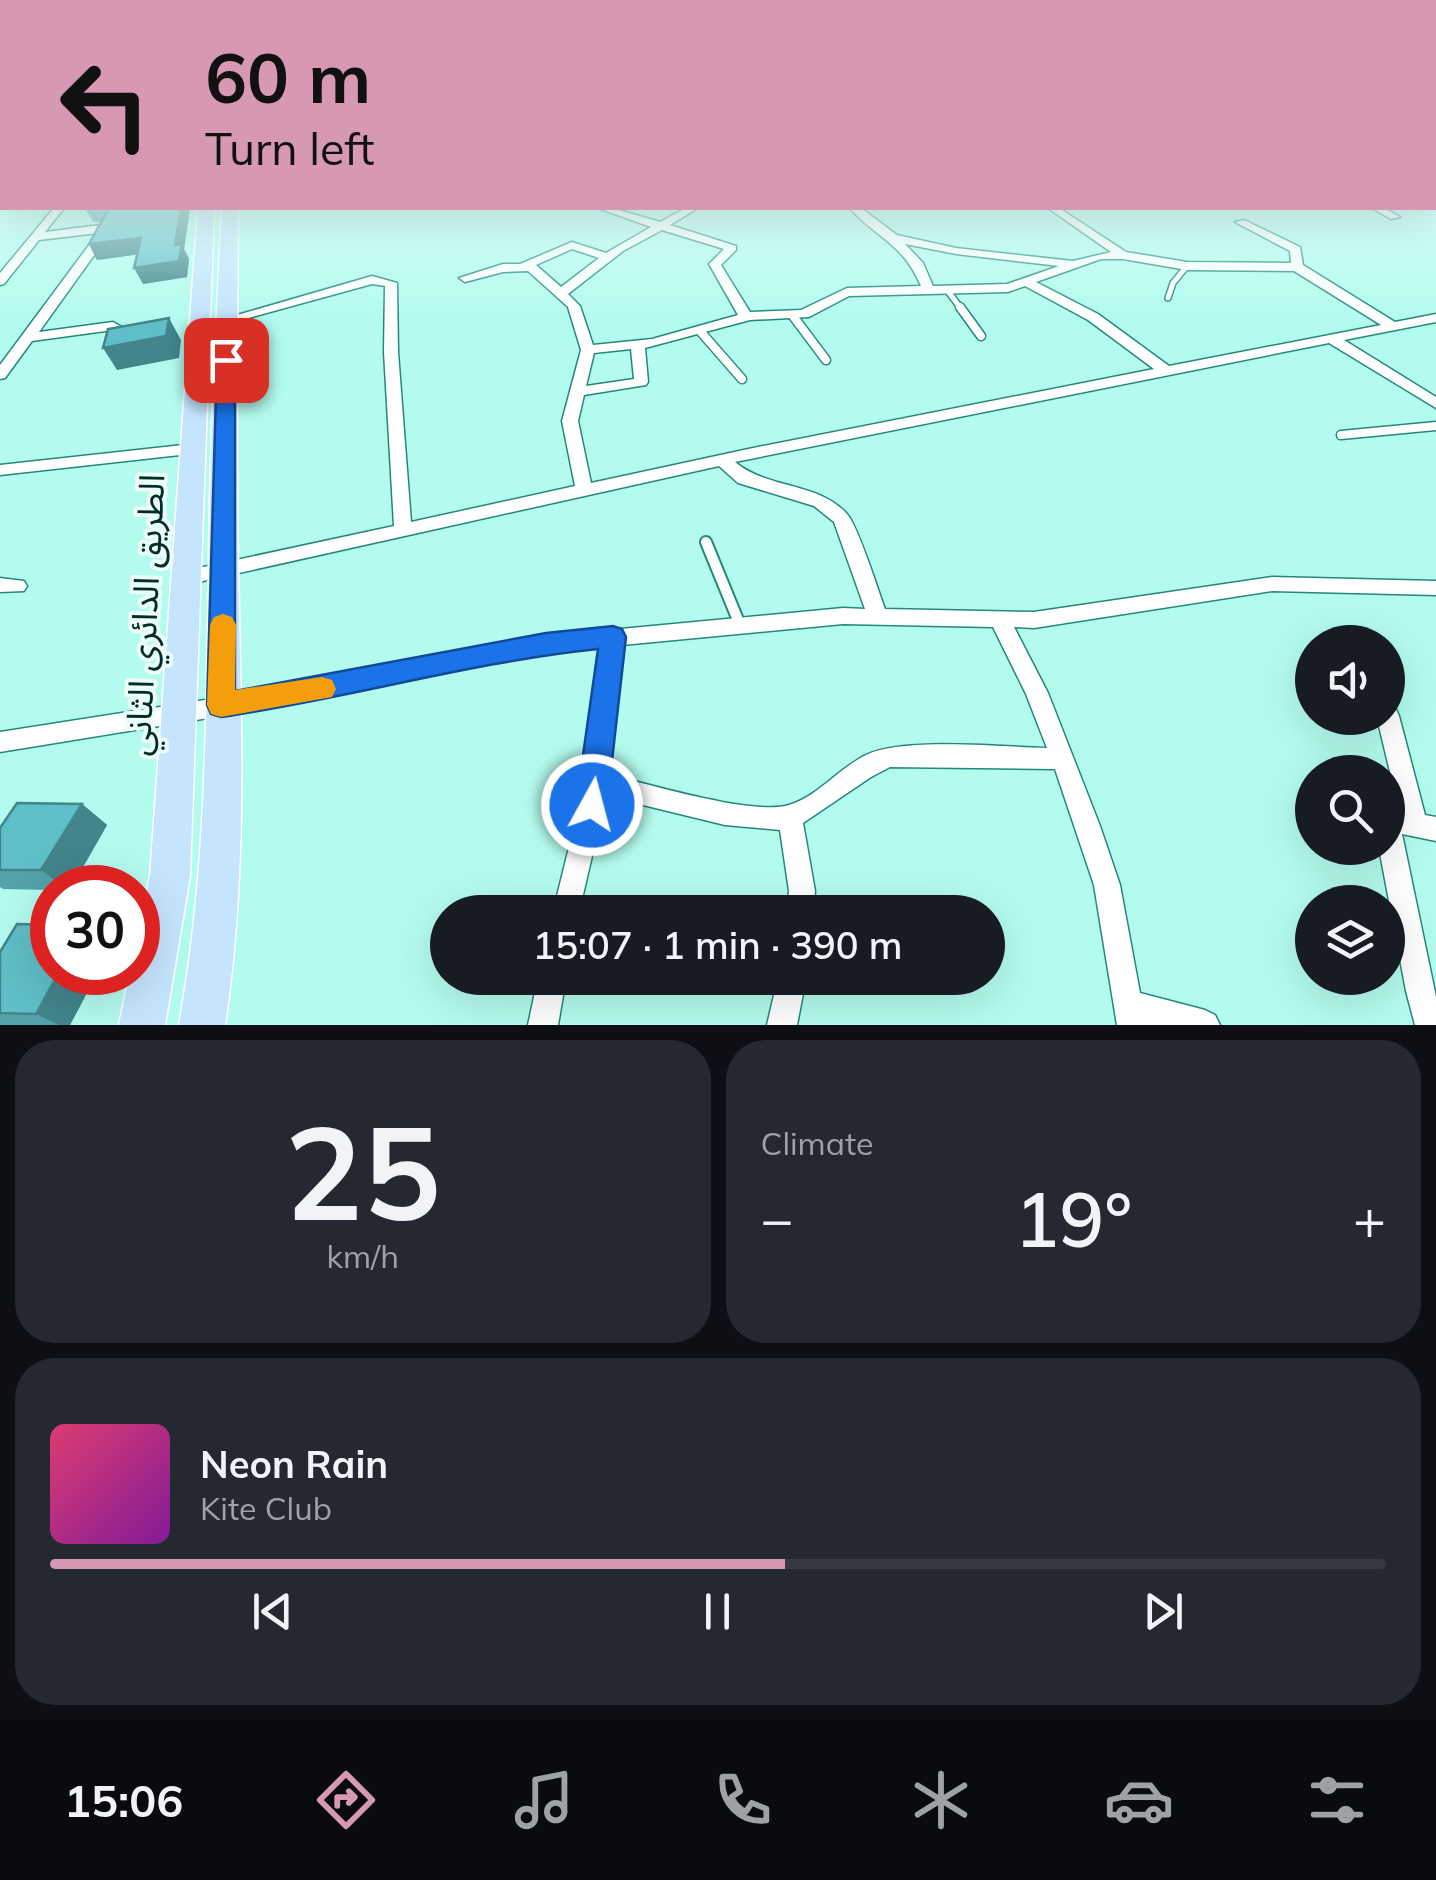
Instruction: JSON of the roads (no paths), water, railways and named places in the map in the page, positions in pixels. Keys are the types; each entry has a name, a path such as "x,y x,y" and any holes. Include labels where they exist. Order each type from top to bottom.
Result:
{"main road":[{"name":"الطريق الدائري الثاني","path":"142,1025 170,876 205,221"},
{"name":"الطريق الدائري الثاني","path":"202,1025 212,965 224,816 221,705 230,221"}],"street":[{"path":"0,281 48,221"},
{"path":"648,221 732,248 715,267 746,316"},
{"path":"562,292 607,258 670,221"},
{"path":"871,221 917,264 929,291"},
{"path":"1072,221 1123,255"},
{"path":"1240,222 1296,249 1297,267"},
{"path":"0,375 104,232 100,228 34,237"},
{"path":"893,238 969,254 1073,264"},
{"path":"465,278 524,266 572,245 607,258"},
{"path":"588,350 638,346 746,316 814,312 848,292 1008,288 1073,264 1123,255 1187,266 1297,267 1393,326"},
{"path":"524,266 562,292 574,306 588,350 570,422 584,490"},
{"path":"227,320 372,280 392,283 392,352 403,530"},
{"path":"1028,283 1093,317 1167,372"},
{"path":"185,578 722,460 1436,318"},
{"path":"28,337 112,326"},
{"path":"1332,339 1436,403"},
{"path":"577,392 641,382 638,346"},
{"path":"0,470 192,449"},
{"path":"722,460 744,479 820,502 842,519 878,617"},
{"path":"0,742 288,696 546,644 843,616 1001,622 1272,584 1436,588"},
{"path":"1001,622 1038,693 1088,826 1107,885 1130,1015 1206,1025"},
{"path":"570,895 597,783 613,637"},
{"path":"1395,735 1426,826 1394,820 1389,832 1430,1025"},
{"path":"597,783 759,818 790,816 872,762 890,756 1060,759"},
{"path":"790,816 802,895"},
{"path":"543,1025 549,995"},
{"path":"782,1025 788,995"}],"lane":[{"path":"1168,298 1187,266"},
{"path":"947,290 981,336"},
{"path":"793,316 826,360"},
{"path":"700,331 742,380"},
{"path":"1341,435 1436,426"},
{"path":"706,542 740,626"}]}
